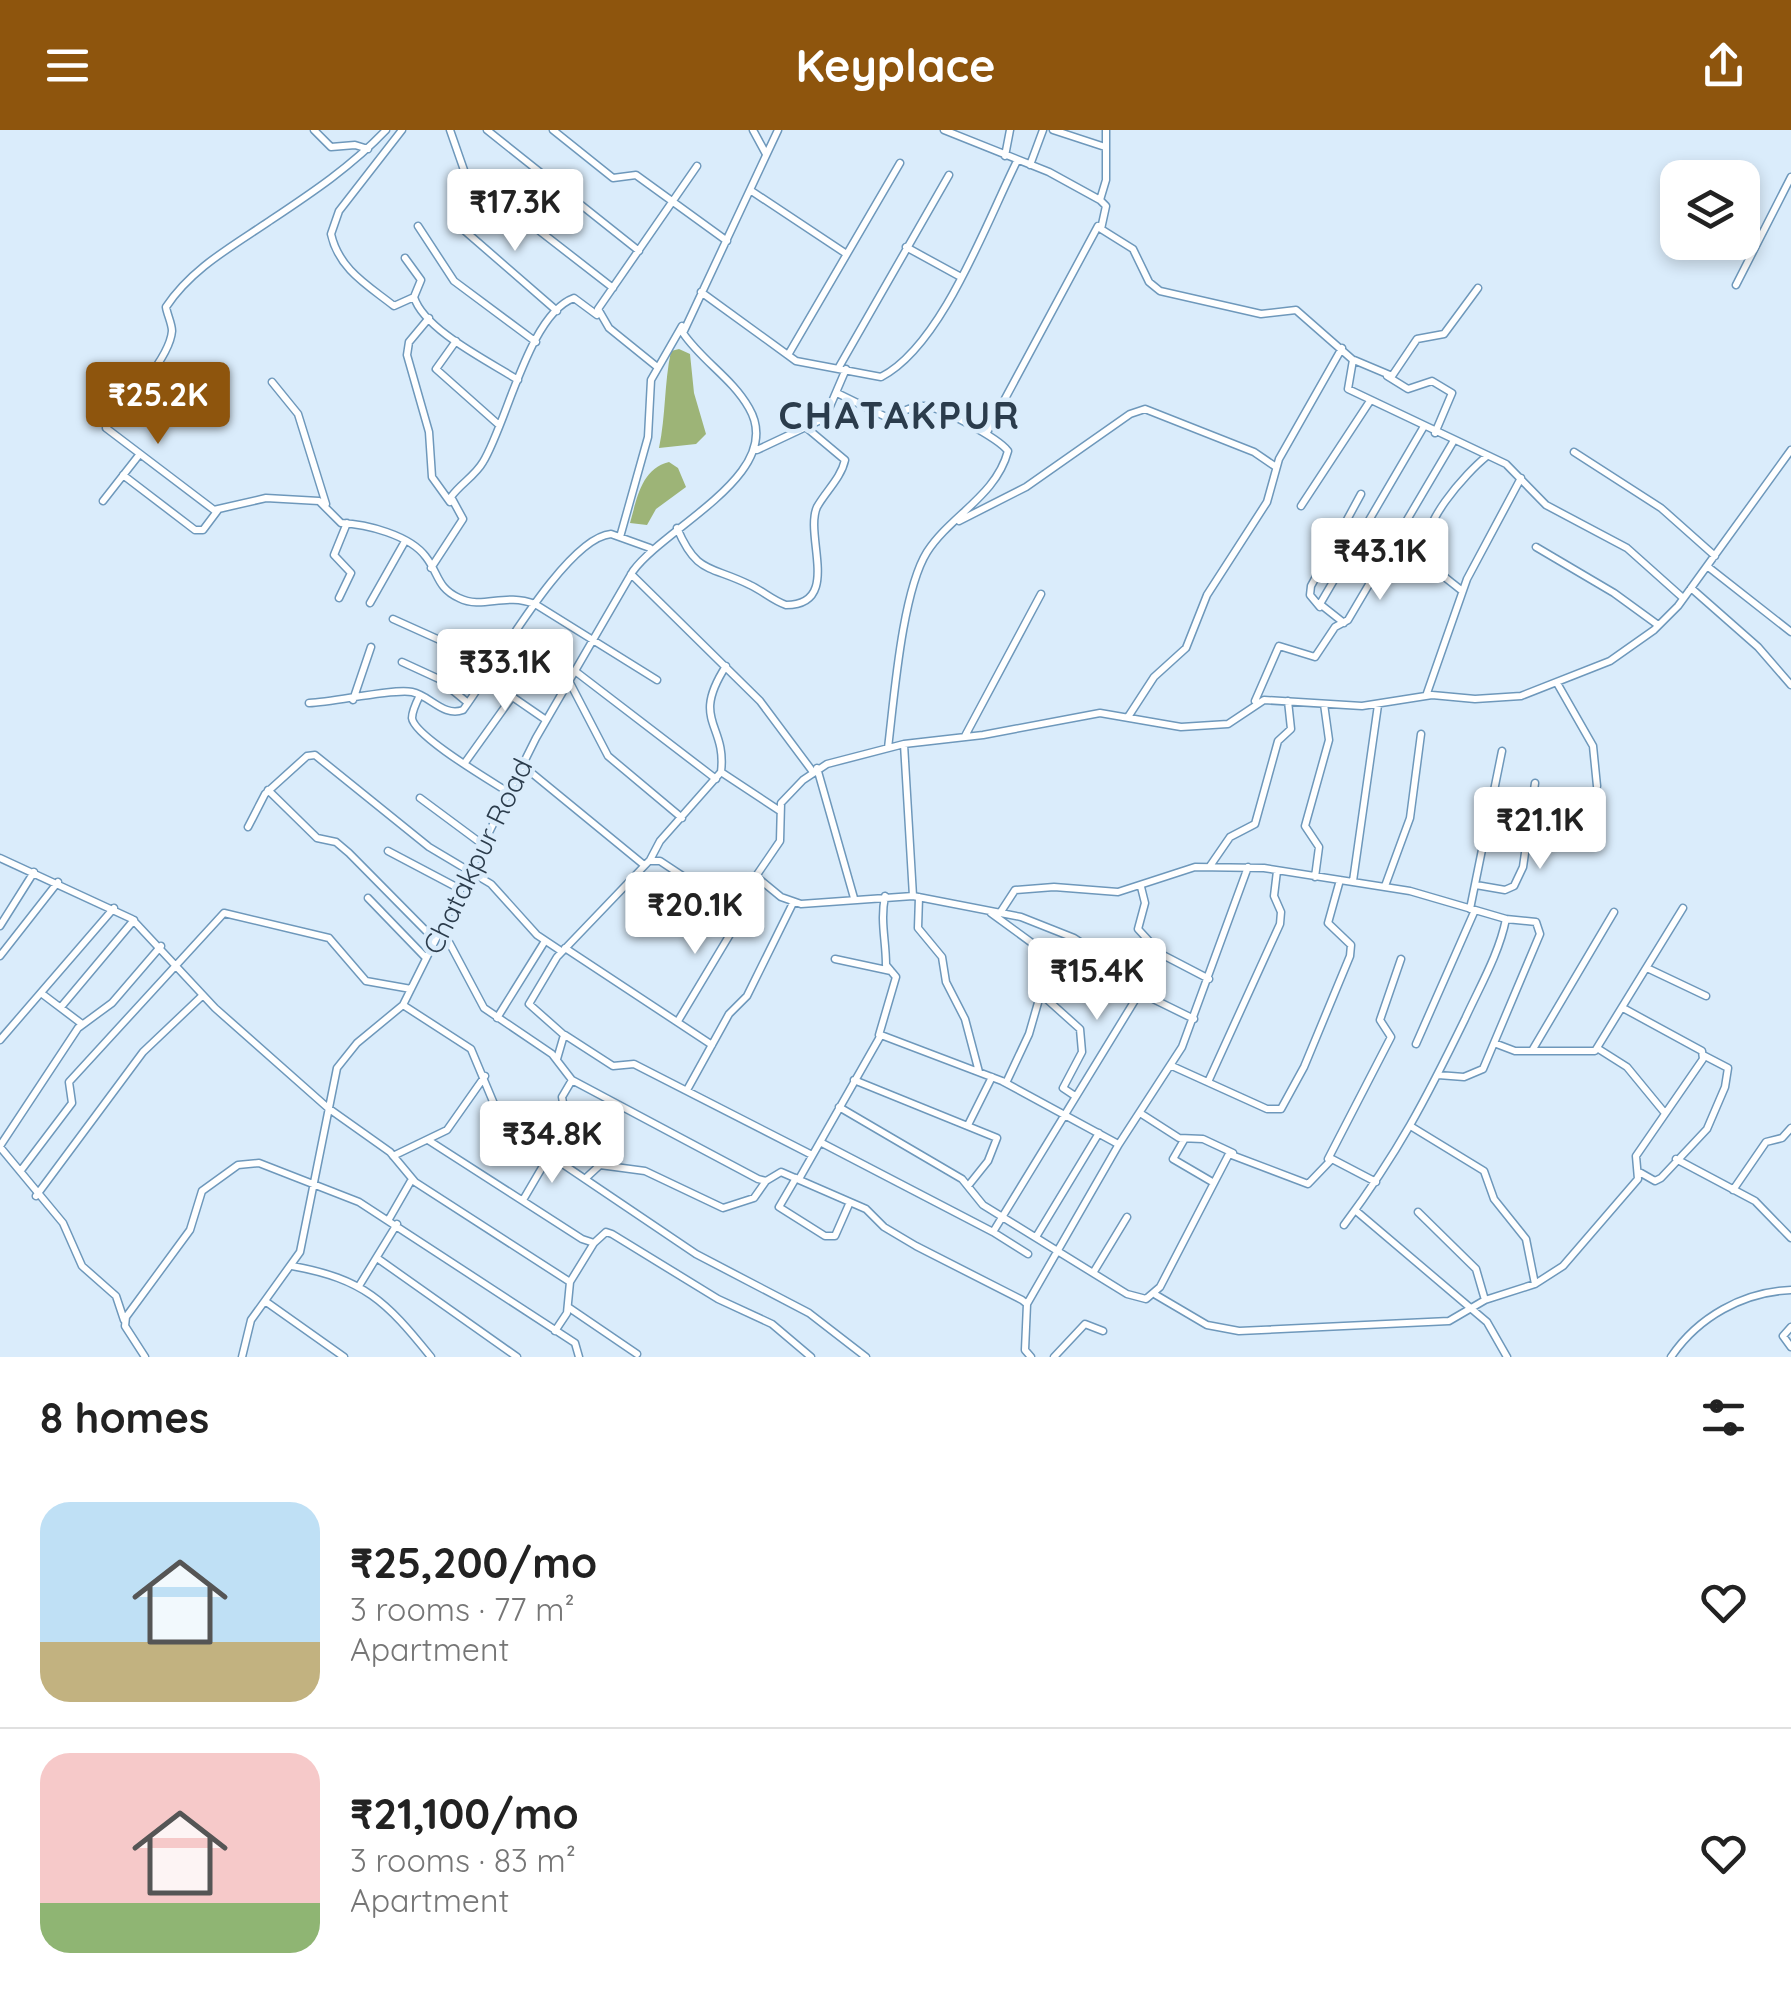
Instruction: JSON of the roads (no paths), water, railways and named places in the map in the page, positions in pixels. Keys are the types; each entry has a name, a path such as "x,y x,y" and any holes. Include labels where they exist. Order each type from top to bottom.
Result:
{"street":[{"path":"314,130 331,147 355,144 368,149"},
{"path":"218,510 139,455 105,425 148,376 171,335 167,304 206,264 368,149 386,130"},
{"path":"402,130 339,211 331,234 349,270 366,288 382,294 394,306 414,297 421,280 405,258"},
{"path":"450,130 465,173 612,288"},
{"path":"487,130 639,251"},
{"path":"553,130 613,178 636,175 727,241"},
{"path":"752,130 766,155"},
{"path":"620,537 648,437 650,387 656,366 701,292 778,130"},
{"path":"944,130 1030,166 1106,206 986,434"},
{"path":"1005,156 1010,130"},
{"path":"1030,166 1043,130"},
{"path":"1053,130 1105,147"},
{"path":"1100,200 1106,180 1106,130"},
{"path":"701,292 804,365 842,368 873,377 889,372 929,331 1018,161"},
{"path":"788,355 900,163"},
{"path":"598,316 612,288 697,166"},
{"path":"685,321 682,333 737,389 752,412 756,451 808,429 825,418 837,393 842,368 949,175"},
{"path":"1736,286 1791,177"},
{"path":"750,190 845,254"},
{"path":"492,194 465,232 558,310"},
{"path":"1099,225 1133,250 1149,282 1160,291 1261,314 1296,310 1353,360 1408,389 1432,381 1452,393 1435,433"},
{"path":"418,226 454,281 536,342"},
{"path":"906,247 959,276"},
{"path":"1388,376 1395,372 1416,339 1444,334 1478,288"},
{"path":"414,297 429,318 456,341 518,380"},
{"path":"451,503 455,492 483,462 536,342 558,310 574,298 656,366"},
{"path":"429,318 409,342 407,355 429,432 432,477 463,519 455,538 431,568"},
{"path":"456,341 436,368 500,425"},
{"path":"1128,717 1148,685 1186,648 1208,596 1267,502 1276,467 1342,348"},
{"path":"1353,360 1347,386 1423,428 1506,464 1546,505 1627,548 1684,598"},
{"path":"272,382 298,414 326,505 338,521 364,523 424,554 442,588 469,602 512,596 534,604 657,680"},
{"path":"837,393 886,417 913,408 931,408 1005,446 1006,460 986,491 932,546 922,566 900,648 888,748"},
{"path":"1301,506 1370,400"},
{"path":"953,524 1026,487 1137,410 1160,414 1254,452 1276,467"},
{"path":"1320,608 1423,428"},
{"path":"677,528 692,559 710,571 746,582 786,605 808,597 818,582 816,509 844,460 808,429"},
{"path":"678,1022 738,922 740,900 780,841 780,810 786,796 815,770 904,744 1100,713 1181,727 1228,724 1254,702 1279,646 1315,657 1335,627 1344,623 1453,442"},
{"path":"1254,702 1378,705 1426,696 1501,699 1557,683 1610,661 1658,626 1684,598 1791,450"},
{"name":"Chatakpur Road","path":"242,1357 246,1329 300,1252 328,1108 342,1058 403,1005 522,765 632,574 650,548 708,505 749,464 756,451"},
{"path":"1574,452 1662,508 1714,556"},
{"path":"102,501 139,455"},
{"path":"1462,591 1430,562 1427,546 1453,486 1488,456"},
{"path":"123,476 195,530 203,530 218,510 266,498 313,500 326,505"},
{"path":"1426,696 1462,591 1520,478"},
{"path":"1344,623 1320,608 1309,590 1361,494"},
{"path":"339,598 351,572 334,555 347,523"},
{"path":"308,703 353,701 404,692 420,695 449,712 463,710 534,604 586,546 604,534 650,548"},
{"path":"370,602 404,543"},
{"path":"1536,547 1614,593 1658,626"},
{"path":"1707,566 1791,632"},
{"path":"632,574 760,701 815,770 854,898"},
{"path":"1691,588 1758,647 1791,684"},
{"path":"964,737 1041,594"},
{"path":"393,619 493,664"},
{"path":"353,701 371,647"},
{"path":"402,662 439,679 468,703"},
{"path":"726,666 711,690 708,707 718,776 660,841 646,863 563,950 529,1004 564,1035 613,1066 634,1064 812,1155"},
{"path":"575,671 718,776 780,810"},
{"path":"485,678 546,720"},
{"path":"569,681 608,756 682,818"},
{"path":"1557,683 1594,746 1598,786"},
{"path":"420,695 412,714 415,725 464,764 508,792"},
{"path":"464,764 512,696"},
{"path":"1210,866 1230,837 1255,824 1278,741 1291,728 1288,702"},
{"path":"1315,877 1320,847 1306,826 1330,740 1324,703"},
{"path":"1352,882 1378,705"},
{"path":"1386,886 1410,818 1422,734"},
{"path":"904,744 918,928 942,956 946,982 965,1019 979,1074"},
{"path":"1416,1044 1472,909 1502,751"},
{"path":"248,827 268,790 315,755 429,847 493,886 545,941 712,1045"},
{"path":"522,765 646,863 660,861 725,904 740,900"},
{"path":"1476,884 1505,890 1519,878 1534,783"},
{"path":"268,790 317,838 336,842 435,940"},
{"path":"420,798 482,844"},
{"path":"388,851 460,889"},
{"path":"0,858 134,920 203,995 328,1108 392,1156 412,1179 570,1282"},
{"path":"1000,913 1015,890 1054,887 1118,892 1141,887 1164,875 1210,866 1248,867 1386,886 1506,919 1536,922 1540,934 1479,1072 1464,1077 1438,1075"},
{"path":"1031,1357 1024,1341 1027,1304 1118,1144 1172,1066 1194,1019 1248,867"},
{"path":"1208,1082 1280,924 1281,912 1274,896 1277,871"},
{"path":"0,926 34,872"},
{"path":"758,878 793,903 916,896 1000,913 1074,938 1115,965 1140,992 1194,1019"},
{"path":"1172,1066 1267,1109 1278,1110 1284,1104 1350,956 1351,945 1328,923 1340,880"},
{"path":"0,956 58,882"},
{"path":"1141,887 1145,903 1138,929 1145,941 1182,967 1209,979"},
{"path":"850,1202 835,1236 826,1236 779,1207 878,1036 895,982 893,971 886,965 887,942 880,923 885,896"},
{"path":"368,898 426,958"},
{"path":"687,1090 733,1008 747,996 793,903"},
{"path":"0,1040 114,908"},
{"path":"1494,1043 1516,1051 1580,1053 1597,1048 1683,908"},
{"path":"989,910 1048,954 1050,967 1006,1084"},
{"path":"1533,1049 1614,912"},
{"path":"22,1168 73,1101 67,1088 69,1082 174,962 224,913 329,938 366,981 411,990"},
{"path":"1344,1225 1412,1127 1490,967 1506,919"},
{"path":"61,1007 134,920"},
{"path":"441,928 484,1008 557,1059 572,1080 670,1136 766,1181"},
{"path":"498,1018 545,941"},
{"path":"145,1357 124,1322 116,1296 82,1266 64,1223 36,1196 22,1168 0,1146 82,1024 112,1003 161,946"},
{"path":"835,958 893,971"},
{"path":"1140,1113 1184,1140 1198,1138 1308,1184 1328,1160 1390,1038 1380,1020 1401,959"},
{"path":"1648,968 1706,996"},
{"path":"994,1232 1140,992"},
{"path":"42,993 82,1024"},
{"path":"1041,994 1080,1029 1082,1052 1063,1088 1075,1096"},
{"path":"36,1196 68,1159 143,1052 203,995"},
{"path":"403,1005 471,1049 485,1076 497,1118 696,1254 809,1313 866,1357"},
{"path":"1623,1008 1703,1055 1726,1063 1725,1087 1706,1129 1655,1181 1640,1173 1634,1159 1703,1055"},
{"path":"557,1059 564,1035"},
{"path":"878,1036 992,1077 1118,1144"},
{"path":"1597,1048 1627,1067 1664,1112"},
{"path":"392,1156 447,1130 485,1076"},
{"path":"968,1125 992,1077"},
{"path":"524,1200 568,1132 562,1098 572,1080"},
{"path":"854,1080 998,1140 968,1186"},
{"path":"839,1107 962,1178 974,1198 1138,1298 1156,1295 1207,1325 1239,1332 1442,1322 1485,1300 1536,1284 1577,1253 1640,1173"},
{"path":"1412,1127 1480,1167 1494,1200 1526,1239 1536,1284"},
{"path":"1733,1190 1766,1142 1782,1138 1791,1128"},
{"path":"1036,1237 1099,1133"},
{"path":"428,1140 594,1243"},
{"path":"1184,1140 1173,1159 1214,1184"},
{"path":"820,1142 994,1232 1028,1254"},
{"path":"1156,1295 1234,1153"},
{"path":"1676,1159 1760,1204 1791,1238"},
{"path":"1328,1160 1376,1182"},
{"path":"124,1322 190,1230 202,1191 238,1165 259,1163 342,1193 392,1222 578,1346 579,1357"},
{"path":"587,1177 595,1166 639,1170 724,1208 754,1198 778,1171 850,1202 916,1246 1027,1304"},
{"path":"358,1286 378,1258 412,1179"},
{"path":"1355,1210 1494,1328 1507,1357"},
{"path":"1418,1212 1476,1269 1485,1300"},
{"path":"1093,1272 1127,1217"},
{"path":"555,1331 568,1308 570,1282 594,1243 606,1232 718,1299 772,1324 810,1357"},
{"path":"378,1258 517,1357"},
{"path":"292,1266 334,1274 358,1286 401,1321 431,1357"},
{"path":"1670,1357 1695,1329 1732,1305 1767,1291 1791,1290"},
{"path":"265,1301 344,1357"},
{"path":"568,1308 637,1354"},
{"path":"1054,1357 1085,1324 1103,1331"},
{"path":"1791,1327 1783,1336 1791,1346"}],"district":[{"name":"CHATAKPUR","path":"900,415"}]}
